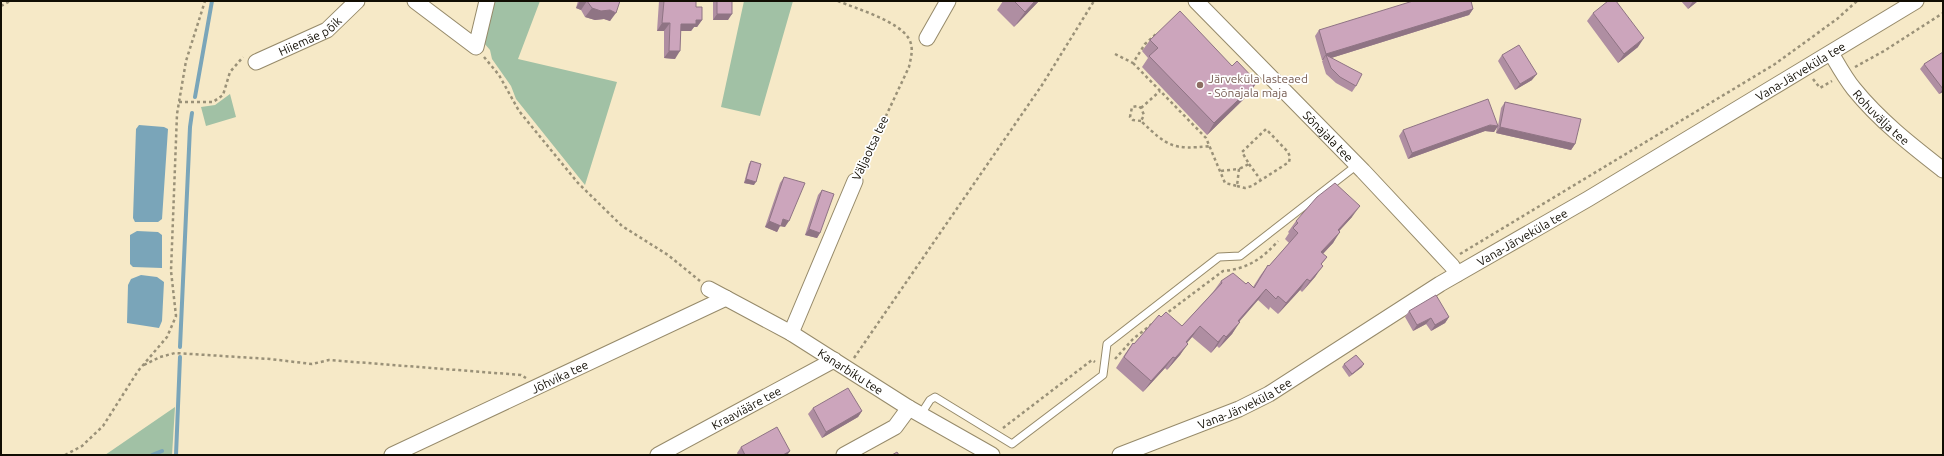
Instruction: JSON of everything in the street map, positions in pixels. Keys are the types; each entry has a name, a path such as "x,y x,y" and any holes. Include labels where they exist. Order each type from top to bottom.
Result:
{"street":[{"name":"Hiiemäe põik","path":"256,62 327,30 357,1"},
{"path":"415,1 476,47 487,1"},
{"path":"927,38 948,1"},
{"name":"Sõnajala tee","path":"1196,1 1357,165 1453,268"},
{"name":"Vana-Järveküla tee","path":"1125,454 1239,409 1269,394 1453,268 1588,199 1916,1"},
{"name":"Rohuvälja tee","path":"1831,53 1854,89 1876,114 1906,141 1943,170"},
{"name":"Väljaotsa tee","path":"791,333 855,181"},
{"name":"Kanarbiku tee","path":"709,289 791,333 915,411 992,455"},
{"name":"Jõhvika tee","path":"392,455 726,298"},
{"name":"Kraaviääre tee","path":"658,455 834,360"},
{"path":"844,455 895,427 915,411"}],"lane":[{"path":"915,411 935,397 1012,444 1103,375 1107,344 1219,257 1240,256 1357,165"}],"path":[{"path":"1,6 10,1"},
{"path":"65,455 82,446 103,426 142,366 167,337 176,316 172,271 178,114 186,61 205,1"},
{"name":"Väljaotsa tee","path":"838,1 900,28 910,39 912,50 909,66 855,181"},
{"path":"847,368 1042,85 1094,1"},
{"path":"1453,268 1795,50 1837,19 1857,1"},
{"path":"1795,50 1816,85 1820,88 1884,51 1943,13"},
{"path":"1133,63 1145,44 1161,30"},
{"path":"476,47 499,75 519,111 578,183 622,226 668,255 709,289"},
{"path":"1116,54 1133,63 1206,138 1225,183 1245,188 1260,180 1289,162 1290,157 1288,152 1266,129 1242,152 1260,180"},
{"path":"1141,108 1160,91"},
{"path":"1141,108 1138,106 1132,108 1130,117 1134,120 1142,121 1167,143 1178,148 1210,146"},
{"path":"1141,108 1144,115 1142,121"},
{"path":"1220,171 1239,169 1249,164"},
{"path":"1237,186 1239,169"},
{"path":"995,434 1092,360 1111,376 1115,359 1133,339 1215,276 1223,271 1236,270 1264,257 1280,239"},
{"path":"142,366 160,357 175,353 312,364 329,360 521,375 540,386"}],"green space":[{"path":"494,1 540,1 518,59 617,82 585,185 516,99 511,86 492,59 490,50 484,43"},
{"path":"744,1 793,1 760,116 721,107"},
{"path":"230,94 236,117 206,126 201,107 215,105"},
{"path":"175,407 172,455 105,455"}],"water":[{"path":"139,125 164,127 168,129 162,219 158,222 135,222 133,218 136,129"},
{"path":"137,231 158,232 162,235 162,268 133,267 130,264 130,235"},
{"path":"141,275 157,277 164,282 162,321 159,328 127,323 128,285 131,279"}],"building":[{"path":"587,1 620,1 616,13 610,10 601,11 592,8"},
{"path":"664,1 696,1 696,7 702,7 702,20 696,20 696,24 681,24 680,51 669,51 670,23 662,23"},
{"path":"717,1 732,1 732,14 717,14"},
{"path":"1014,1 1035,1 1025,12"},
{"path":"1413,1 1471,1 1473,9 1326,54 1319,30"},
{"path":"1608,1 1616,1 1644,38 1624,54 1593,13"},
{"name":"Järveküla lasteaed - Sõnajala maja","path":"1180,11 1232,66 1237,61 1257,82 1214,123 1149,56 1158,48 1150,40"},
{"path":"1519,45 1537,74 1520,84 1502,55"},
{"path":"1943,52 1943,89 1924,64"},
{"path":"1326,55 1362,74 1356,86 1340,77 1331,68"},
{"path":"1488,99 1498,126 1490,125 1412,153 1403,130"},
{"path":"1505,102 1581,119 1575,144 1500,127"},
{"path":"751,161 761,164 756,182 746,179"},
{"path":"784,177 805,183 789,221 783,219 781,226 769,221"},
{"path":"1335,183 1360,206 1338,230 1340,232 1321,252 1327,257 1321,264 1323,266 1310,281 1307,279 1286,303 1278,296 1276,299 1266,289 1238,321 1240,322 1226,337 1224,335 1218,342 1200,326 1186,342 1188,344 1175,358 1173,357 1151,381 1124,357 1133,343 1134,344 1159,315 1161,317 1166,312 1182,326 1222,283 1221,281 1233,273 1246,284 1248,282 1254,288 1268,265 1269,266 1298,233 1293,228 1298,223 1296,221 1317,197"},
{"path":"822,190 834,194 820,233 809,229"},
{"path":"1436,295 1449,317 1435,325 1431,318 1417,325 1409,311"},
{"path":"1356,355 1364,364 1352,374 1344,364"},
{"path":"848,388 862,411 826,432 813,408"},
{"path":"777,427 790,451 783,455 745,455 741,447"},
{"path":"897,452 899,455 892,455"}],"waterway":[{"path":"195,97 212,1"},
{"path":"180,347 190,127 192,113"},
{"path":"176,455 180,357"},
{"path":"152,455 162,451"}],"place":[{"name":"Järveküla lasteaed - Sõnajala maja","path":"1200,85"}]}
